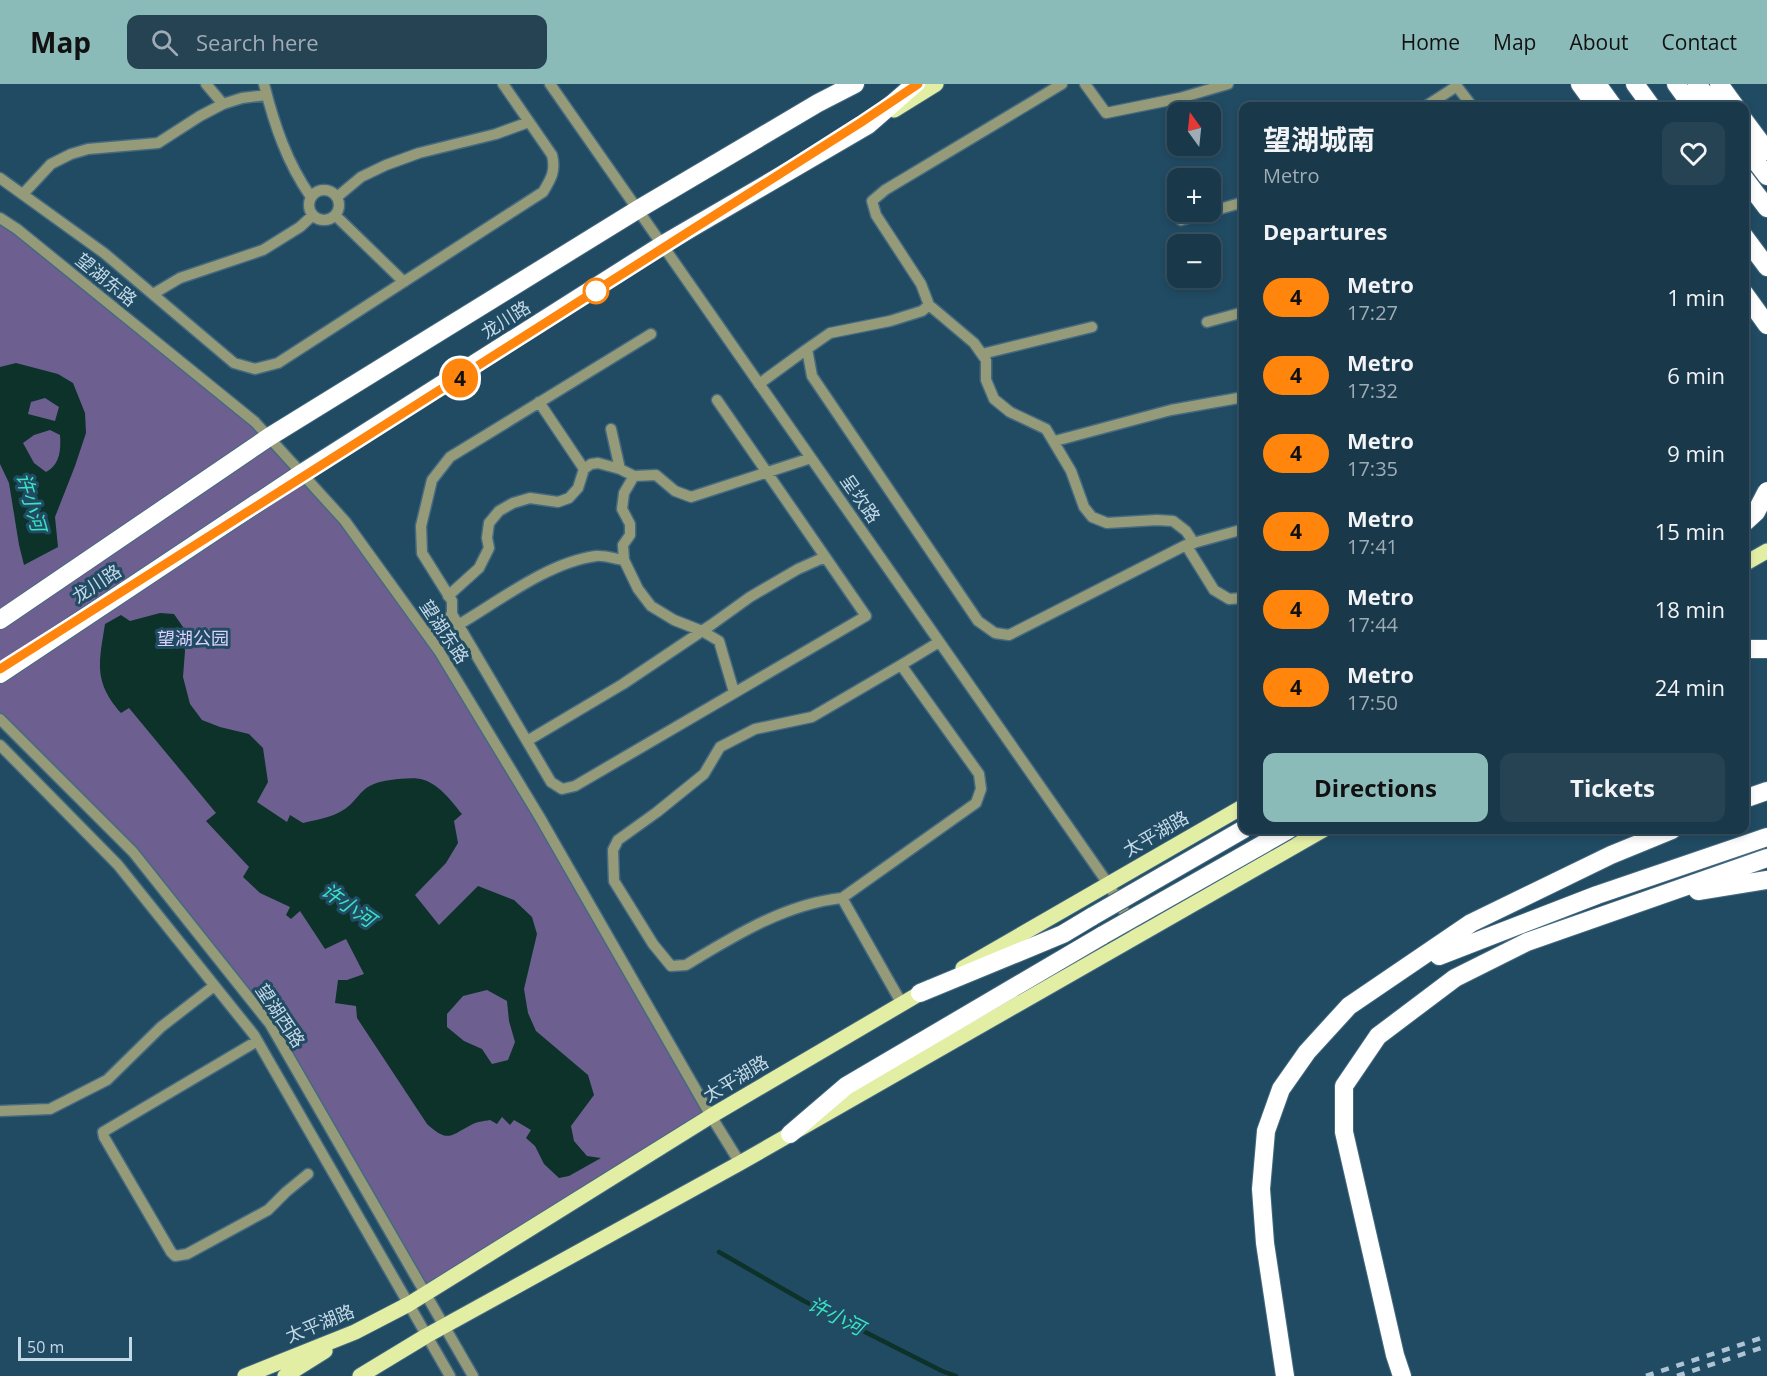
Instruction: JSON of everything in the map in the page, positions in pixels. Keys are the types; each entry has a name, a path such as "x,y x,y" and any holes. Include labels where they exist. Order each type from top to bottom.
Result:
{"highway":[{"name":"龙川路","path":"0,620 269,437 637,210 818,103 855,84"},
{"name":"龙川路","path":"0,674 302,474 662,245 868,125 915,84"},
{"path":"1580,84 1593,102"},
{"path":"1597,84 1609,102"},
{"path":"1635,84 1648,102"},
{"path":"1676,84 1689,102"},
{"path":"1697,84 1711,102"},
{"path":"1719,84 1732,102"},
{"path":"1749,127 1767,151"},
{"path":"1749,153 1767,176"},
{"path":"1749,185 1767,208"},
{"path":"1749,243 1767,267"},
{"path":"1749,300 1766,324"},
{"path":"1749,318 1767,342"},
{"path":"1749,519 1756,512 1767,491"},
{"path":"1749,649 1767,649"},
{"path":"1749,797 1767,791"},
{"path":"920,993 1063,934 1239,832"},
{"path":"790,1134 846,1086 1281,834"},
{"path":"1285,1376 1265,1243 1261,1189 1266,1131 1281,1089 1307,1052 1349,1006 1471,923 1611,855 1662,834"},
{"path":"1395,975 1458,947 1597,895 1767,837"},
{"path":"1402,1376 1395,1355 1344,1132 1344,1086 1378,1036 1455,978 1527,942 1767,858"},
{"path":"1651,897 1767,880"}],"main road":[{"path":"818,103 838,84"},
{"path":"868,125 936,84"},
{"path":"1749,511 1767,501"},
{"path":"1749,561 1767,551"},
{"name":"太平湖路","path":"245,1376 355,1332 409,1304 711,1116 1239,809"},
{"path":"360,1376 426,1336 740,1164 1316,834"},
{"path":"285,1376 355,1332"}],"street":[{"path":"206,84 223,104"},
{"path":"0,178 104,253 234,363 255,369 278,363 543,192 553,176 555,166 552,155 503,84"},
{"name":"呈坎路","path":"550,84 1109,885 1138,936"},
{"path":"1062,84 885,190 872,201 876,215 921,284 929,305 974,343 986,360 986,380 994,399 1010,412 1046,429 1055,441 1071,471 1084,507 1092,517 1107,523 1173,521 1186,531 1190,544 1214,590 1229,599 1239,598"},
{"path":"1086,84 1106,112 1180,98 1228,84"},
{"path":"1432,102 1456,85 1469,102"},
{"path":"23,194 51,164 70,154 88,149 158,143 223,104 265,89 281,141 298,178 311,197"},
{"path":"337,196 361,177 386,165 419,153 496,134 529,122"},
{"path":"324,189 337,196 339,206 335,215 326,220 313,215 309,206 314,193 324,189"},
{"path":"1221,209 1239,203"},
{"path":"153,294 180,278 263,250 300,227 313,215"},
{"path":"335,215 404,282"},
{"name":"望湖东路","path":"0,218 17,229 255,422 345,521 429,637 539,816 740,1164"},
{"path":"759,384 830,333 890,321 922,311 929,305"},
{"path":"1208,322 1239,313"},
{"path":"981,354 1092,327"},
{"path":"651,334 450,457 432,480 421,525 422,553 452,601 452,614 552,782 562,789 574,786 866,616 717,400"},
{"path":"807,349 812,376 978,621 995,633 1008,635 1190,544 1239,530"},
{"path":"1055,441 1171,410 1239,398"},
{"path":"539,402 584,469"},
{"path":"611,429 620,469"},
{"path":"448,596 479,568 489,548 487,538 489,523 499,512 513,503 530,498 558,502 569,498 578,488 584,469 591,464 598,463 620,469 634,476 656,476 675,491 691,497 811,458"},
{"path":"634,476 624,493 622,509 630,524 630,535 623,545 624,560 638,589 651,606 718,641 734,692"},
{"path":"458,625 537,577 570,563 598,555 624,560"},
{"path":"527,741 623,684 750,597 798,569 825,557"},
{"path":"429,637 452,614"},
{"path":"901,665 979,774 981,789 976,803 842,898 799,906 769,919 686,965 671,966 653,944 614,881 612,862 618,840 704,774 720,747 755,729 812,717 939,642"},
{"name":"望湖西路","path":"0,719 132,852 270,1024 473,1376"},
{"name":"望湖西路","path":"0,745 118,865 257,1041 450,1376"},
{"path":"842,898 902,1004"},
{"path":"0,1111 50,1109 107,1080 161,1027 214,986"},
{"path":"257,1041 103,1132 104,1137 175,1256 187,1254 268,1210 308,1174"},
{"path":"348,1376 384,1361"}],"green space":[{"name":"望湖公园","path":"0,218 255,422 302,473 439,651 711,1116 425,1294 270,1024 133,852 0,719"}],"water":[{"path":"16,363 58,374 73,383 85,413 86,433 55,517 58,547 24,565 9,483 0,464 0,367","holes":["45,398 59,407 55,421 28,414 31,402","50,430 60,435 60,451 57,461 46,472 34,463 23,443 34,435"]},
{"path":"160,613 174,614 183,627 185,651 183,677 190,704 202,720 249,734 263,748 268,782 257,802 287,822 290,815 303,823 334,815 350,805 370,786 392,780 414,778 424,780 430,782 450,799 462,814 454,821 458,843 446,863 415,895 439,925 478,886 514,900 532,917 537,934 524,989 528,1013 536,1031 588,1075 594,1095 571,1126 574,1141 587,1156 601,1158 569,1176 559,1178 544,1164 535,1146 526,1138 531,1130 514,1120 510,1125 502,1117 497,1124 490,1120 480,1122 449,1136 440,1134 427,1124 357,1018 356,1006 335,1003 338,980 347,980 364,974 346,939 325,949 300,911 291,919 286,915 290,907 260,893 243,877 249,867 206,821 216,813 129,708 121,713 112,702 100,671 105,624 121,615 130,621","holes":["487,990 507,1001 509,1021 515,1042 508,1060 492,1064 482,1049 464,1041 447,1027 447,1014 463,996"]}],"waterway":[{"name":"许小河","path":"719,1252 804,1301 956,1376"}],"railway":[{"path":"1646,1376 1767,1336"},
{"path":"1677,1376 1767,1346"}],"metro line":[{"name":"4","path":"0,669 918,84"}]}
